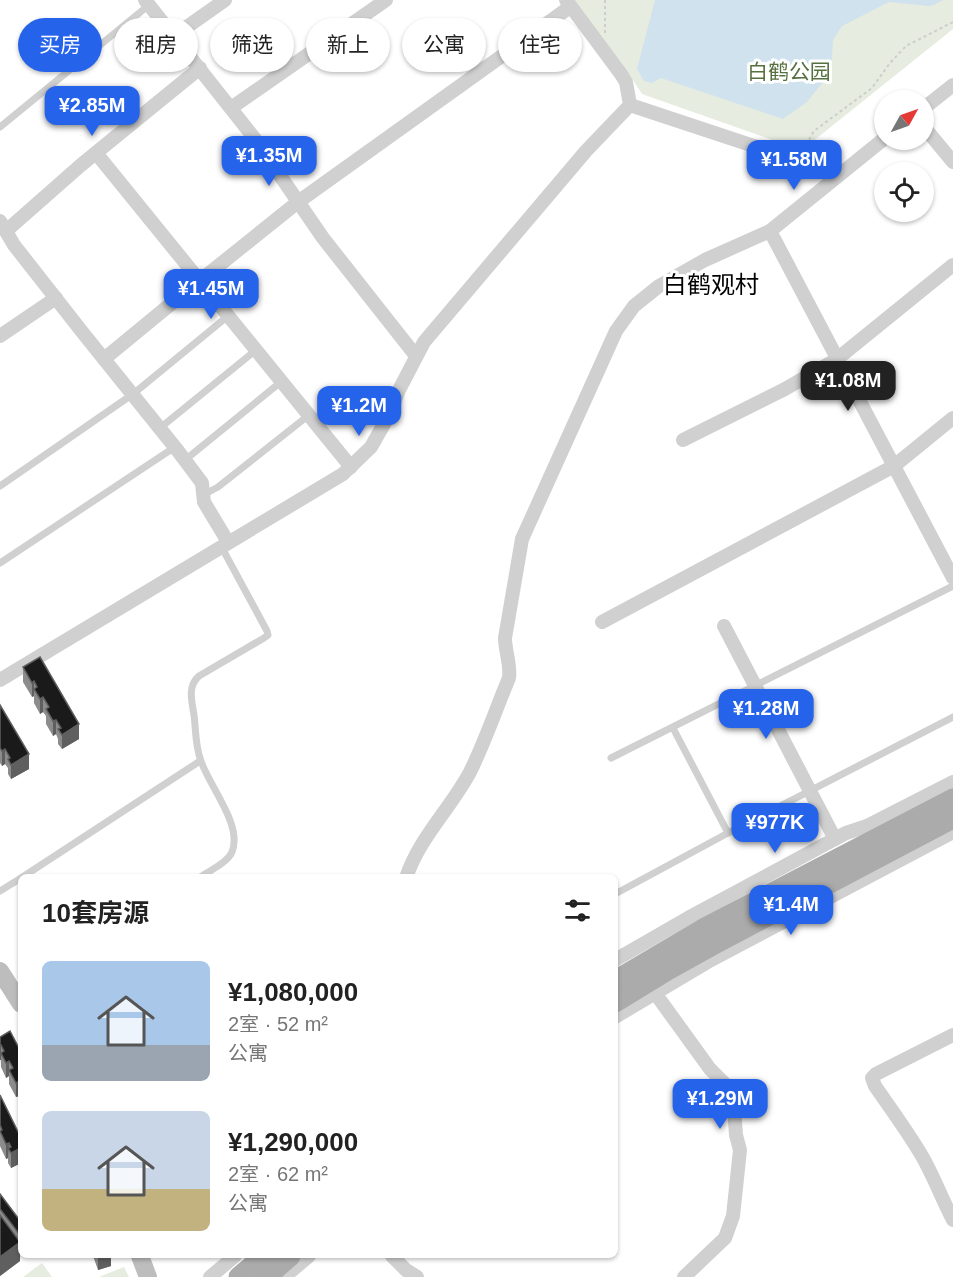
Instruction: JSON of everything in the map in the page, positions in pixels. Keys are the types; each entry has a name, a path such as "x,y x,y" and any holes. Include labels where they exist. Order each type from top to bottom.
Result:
{"main road":[{"path":"618,979 705,928 953,799"},
{"path":"618,1000 714,944 953,818"},
{"path":"240,1277 262,1258"},
{"path":"266,1277 288,1258"}],"street":[{"path":"198,19 225,0"},
{"path":"231,108 386,0"},
{"path":"147,3 159,18"},
{"path":"104,359 298,202 568,3 626,82 630,105"},
{"path":"198,66 255,138 323,238 416,356"},
{"path":"200,68 3,226 14,245 202,483 203,495 209,511 225,544"},
{"path":"934,100 953,85"},
{"path":"630,105 838,174"},
{"path":"0,680 343,474 351,467 371,447 424,342 586,150 630,105"},
{"path":"934,139 953,162"},
{"path":"408,874 414,857 470,772 509,678 505,638 522,539 616,331 634,306 658,286 770,231 874,146"},
{"path":"96,153 351,467"},
{"path":"770,231 952,577"},
{"path":"683,440 785,389 837,359 953,265"},
{"path":"0,336 56,298"},
{"path":"602,622 894,466 953,418"},
{"path":"724,626 835,839"},
{"path":"618,958 846,833 867,826 953,782"},
{"path":"618,1015 711,960 953,832"},
{"path":"0,971 18,996"},
{"path":"655,993 710,1069 732,1093 736,1135 740,1150 733,1216 725,1238 684,1277"},
{"path":"953,1035 872,1078 937,1183 953,1220"},
{"path":"141,1258 148,1277"},
{"path":"210,1277 233,1258"},
{"path":"284,1277 307,1258"},
{"path":"394,1258 417,1277"}],"lane":[{"path":"0,127 147,3"},
{"path":"0,486 132,394 228,315"},
{"path":"160,428 256,350"},
{"path":"185,460 282,381"},
{"path":"203,495 218,487 309,414"},
{"path":"0,563 175,447"},
{"path":"205,874 231,854 234,843 231,823 201,761 195,736 191,701 193,682 199,676 268,635 225,544"},
{"path":"611,758 755,686 952,577"},
{"path":"618,892 953,717"},
{"path":"673,728 728,833"},
{"path":"27,874 201,761"},
{"path":"0,891 18,880"}],"path":[{"path":"603,50 605,0"},
{"path":"799,161 813,131 872,88 906,46 953,22"}],"green space":[{"name":"白鹤公园","path":"572,0 953,0 953,29 874,90 807,146 798,149 642,94 624,66"},
{"path":"42,1263 52,1277 23,1277"},
{"path":"124,1267 129,1277 99,1277"}],"water":[{"path":"655,0 943,0 929,6 889,2 842,26 833,40 831,72 807,102 783,119 661,78 652,83 644,81 637,69"}],"building":[{"path":"40,657 79,724 62,735 58,729 61,728 56,720 53,721 46,709 49,707 43,697 40,699 34,689 37,687 34,681 32,683 23,667"},
{"path":"0,705 29,754 11,765 5,749 2,751 0,748"},
{"path":"10,1031 18,1046 18,1082 16,1083 9,1070 13,1068 9,1061 6,1063 1,1053 4,1051 0,1045 0,1037"},
{"path":"0,1095 18,1132 18,1150 11,1153 8,1148 11,1147 9,1143 6,1144 0,1131 2,1130"},
{"path":"0,1194 18,1218 18,1232 0,1209"},
{"path":"0,1215 18,1239 18,1244 0,1257"}],"district":[{"name":"白鹤观村","path":"711,284"}]}
